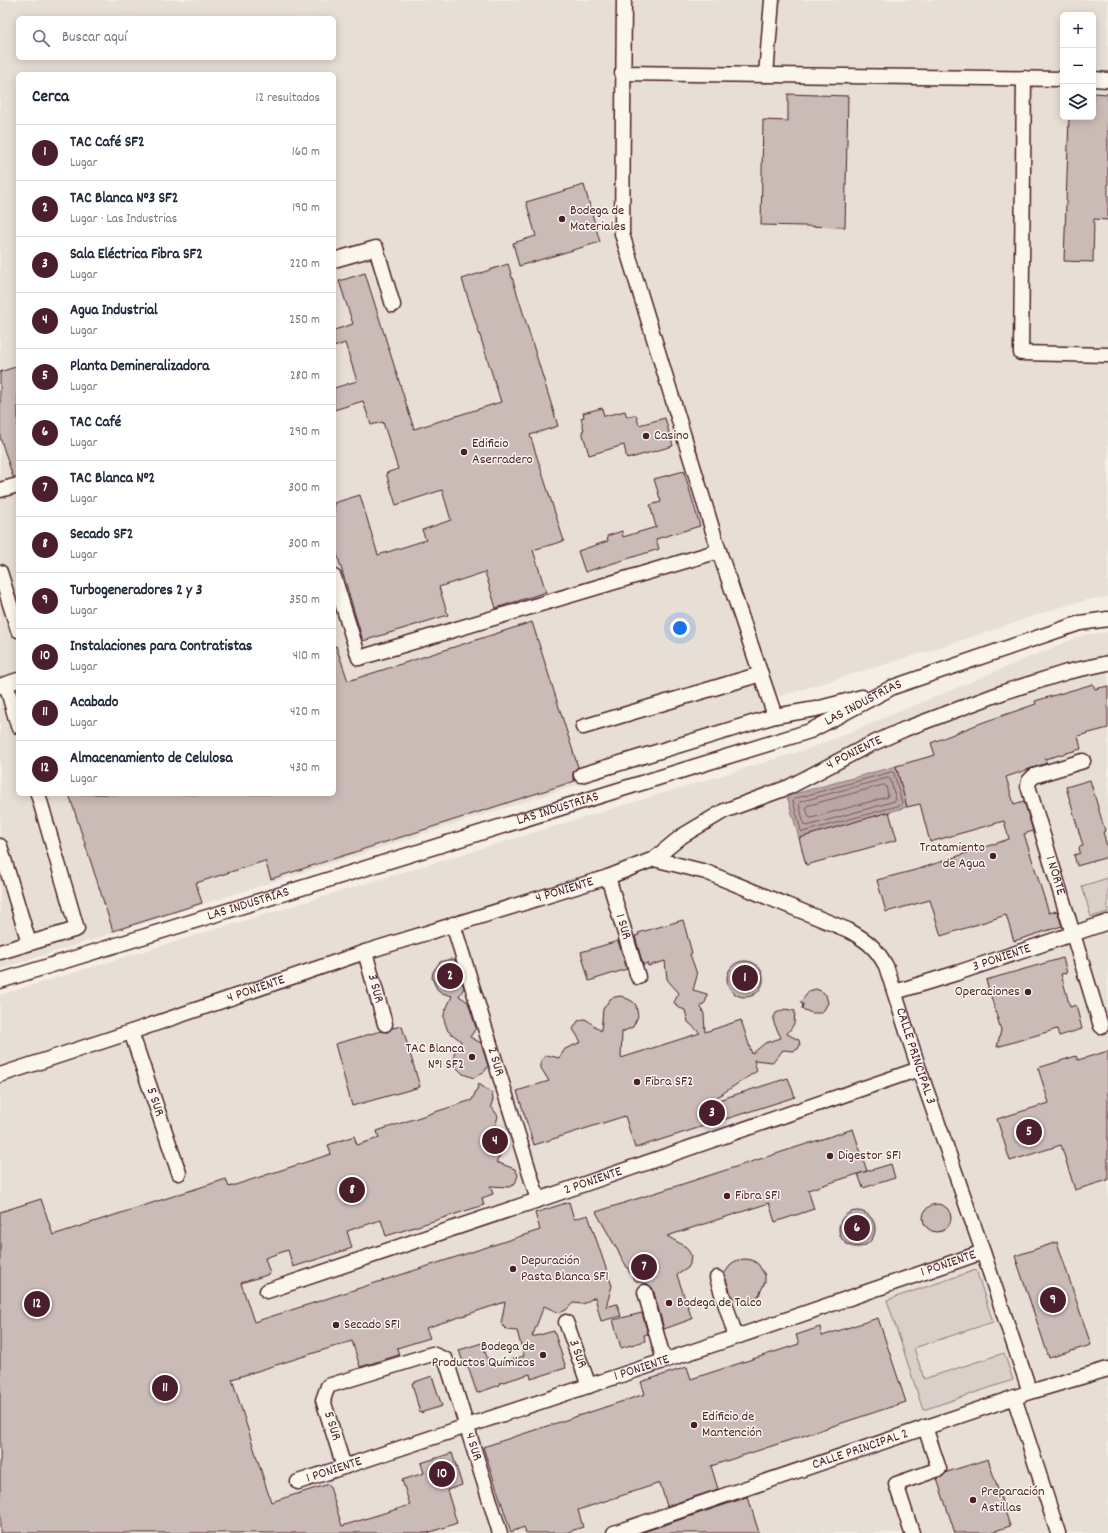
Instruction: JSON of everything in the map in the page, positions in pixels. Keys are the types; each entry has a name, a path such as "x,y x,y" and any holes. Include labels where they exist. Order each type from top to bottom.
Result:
{"street":[{"path":"624,0 622,73 622,234 719,551 775,716"},
{"path":"766,75 772,0"},
{"path":"622,73 1060,79"},
{"path":"1024,78 1022,353 1108,354"},
{"path":"1096,79 1108,80"},
{"path":"336,259 376,248 393,305"},
{"path":"0,490 16,486"},
{"path":"336,584 359,658 719,551"},
{"path":"0,572 16,624"},
{"name":"LAS INDUSTRIAS","path":"0,981 810,732 893,687 1080,623 1108,619"},
{"name":"4 PONIENTE","path":"0,1074 131,1032 365,952 608,877 654,859 682,836 724,811 789,787 865,747 905,729 1004,692 1067,672 1108,663"},
{"path":"583,727 761,674"},
{"path":"8,683 16,717"},
{"path":"581,775 775,716 842,703 893,687"},
{"name":"1 NORTE","path":"1083,761 1034,776 1029,781 1028,786 1100,1026"},
{"path":"0,952 77,930 39,796"},
{"path":"0,846 29,943"},
{"name":"CALLE PRINCIPAL 3","path":"654,859 706,872 848,930 865,940 878,953 886,966 919,1069 1030,1392"},
{"name":"1 SUR","path":"608,877 638,977"},
{"name":"3 PONIENTE","path":"895,992 1108,922"},
{"name":"2 SUR","path":"453,924 538,1200"},
{"name":"3 SUR","path":"365,952 384,1024"},
{"name":"5 SUR","path":"131,1032 179,1173"},
{"name":"2 PONIENTE","path":"267,1291 538,1200 919,1069"},
{"name":"1 PONIENTE","path":"298,1482 736,1337 983,1252"},
{"path":"717,1278 736,1337"},
{"path":"645,1292 664,1361"},
{"name":"3 SUR","path":"566,1322 589,1386"},
{"name":"5 SUR","path":"344,1467 324,1400 328,1386 432,1354 446,1360"},
{"name":"4 SUR","path":"446,1360 500,1533"},
{"name":"CALLE PRINCIPAL 2","path":"614,1533 1014,1397 1108,1369"},
{"path":"1014,1397 1058,1533"},
{"path":"912,1533 896,1484 939,1469 925,1427"}],"shaded area":[{"path":"0,0 1108,0 1108,597 1091,599 1061,607 932,650 774,698 781,720 0,969"},
{"path":"1108,632 1108,1533 0,1533 0,995 805,750 1083,635"},
{"path":"1108,878 1108,912 1091,917 1082,886"},
{"path":"976,1270 993,1322 914,1348 924,1379 1004,1353 1013,1380 923,1410 887,1300"}],"water":[{"path":"896,766 907,807 799,838 787,796"}],"building":[{"path":"1096,93 1108,94 1108,220 1094,219 1093,262 1064,261 1069,120 1096,120"},
{"path":"788,94 848,96 845,227 761,225 763,120 788,121"},
{"name":"Bodega de Materiales","path":"584,185 600,242 519,266 513,243 536,236 526,202"},
{"name":"Edificio Aserradero","path":"508,264 558,426 530,435 564,541 533,550 546,592 496,608 485,572 439,587 448,615 363,641 336,551 336,502 360,495 378,555 426,540 422,530 451,520 442,490 396,505 386,473 398,469 383,422 371,425 363,401 336,409 336,387 357,381 345,343 336,346 336,329 353,324 339,281 365,273 414,429 501,402 462,279"},
{"path":"16,367 16,477 13,477 0,437 0,372"},
{"path":"602,408 604,416 625,411 627,417 636,415 639,425 665,418 673,446 627,459 624,445 589,455 582,431 584,430 581,418 584,417 583,413"},
{"path":"684,471 700,526 656,539 659,549 585,572 578,551 608,541 607,536 622,531 623,537 656,527 650,505 661,502 654,479"},
{"path":"532,622 578,767 573,773 573,778 575,781 271,879 265,861 196,883 202,903 113,931 70,796 336,796 336,646 348,681"},
{"path":"1093,684 1095,689 1108,686 1108,728 1078,736 1081,749 1045,759 1047,763 1006,777 1014,804 1024,801 1033,831 1024,834 1049,913 1057,911 1062,926 1014,941 1006,915 941,936 930,900 886,912 877,880 919,869 1009,839 1004,821 930,842 920,804 907,807 896,766 935,755 931,743 981,723 1036,704 1035,701"},
{"path":"1090,780 1105,831 1103,832 1108,850 1108,857 1077,866 1074,855 1080,853 1079,847 1083,846 1066,787"},
{"path":"889,812 897,840 806,865 799,838"},
{"path":"683,920 692,953 690,954 697,976 693,990 707,994 706,1001 701,1007 704,1014 705,1032 741,1020 752,1054 765,1043 781,1038 773,1019 776,1013 785,1009 795,1011 794,1024 787,1034 799,1040 800,1045 798,1049 793,1051 783,1050 772,1062 754,1060 757,1071 711,1101 712,1102 788,1078 795,1097 635,1148 625,1116 534,1145 517,1091 549,1081 541,1068 541,1060 547,1055 559,1058 565,1049 581,1042 573,1029 578,1021 584,1019 587,1020 601,1031 603,1009 610,999 621,996 632,1001 636,1005 638,1016 633,1027 622,1032 621,1058 700,1033 688,1022 685,1010 677,1007 674,1002 679,993 667,979 665,961 648,966 647,963 643,965 635,936 639,935 638,933"},
{"path":"618,941 627,969 589,981 581,952"},
{"name":"Operaciones","path":"1063,958 1067,973 1061,974 1070,1007 1076,1005 1082,1029 1059,1036 1057,1029 997,1047 1001,1030 986,980"},
{"path":"451,959 455,960 464,988 459,996 468,1002 476,1028 470,1037 481,1043 488,1066 485,1071 474,1078 463,1074 455,1066 454,1054 461,1041 448,1031 444,1020 444,1014 452,996 442,993 437,989 432,978 433,972 440,962"},
{"path":"749,961 758,966 762,972 762,986 758,992 749,997 741,997 732,992 728,986 727,975 732,966 738,962"},
{"path":"816,989 826,995 828,1003 821,1013 812,1013 802,1009 803,1004 800,1003 809,991"},
{"path":"402,1026 420,1087 352,1106 335,1044 381,1031 388,1032 392,1028"},
{"path":"1108,1051 1108,1180 1075,1190 1061,1145 1010,1161 997,1119 1049,1103 1038,1068 1076,1056 1078,1060"},
{"path":"479,1084 492,1093 493,1099 491,1106 498,1116 495,1128 503,1133 507,1139 506,1147 496,1162 515,1169 518,1175 515,1184 509,1187 490,1186 493,1194 482,1198 484,1205 386,1236 381,1220 347,1231 352,1248 293,1267 288,1250 265,1258 270,1274 241,1283 254,1322 540,1230 535,1213 569,1202 574,1219 588,1215 612,1286 606,1307 617,1304 621,1316 601,1321 595,1297 583,1304 573,1303 566,1310 559,1313 544,1306 532,1337 554,1331 566,1368 531,1379 530,1374 500,1383 500,1385 477,1393 468,1367 465,1368 459,1350 482,1343 490,1366 524,1356 517,1331 507,1330 501,1324 505,1302 426,1328 430,1338 397,1348 399,1355 360,1367 352,1341 232,1379 271,1502 329,1484 342,1526 410,1505 402,1480 424,1473 421,1463 452,1453 462,1485 447,1490 457,1523 428,1533 0,1533 0,1212 41,1199 53,1235 226,1179 229,1187 331,1154 328,1145 354,1136 357,1145 379,1138 377,1131 472,1100"},
{"name":"Fibra SF1","path":"853,1129 867,1171 808,1190 814,1209 775,1222 769,1203 667,1236 686,1247 691,1255 688,1268 677,1275 692,1319 664,1329 653,1289 648,1284 636,1281 633,1278 596,1212"},
{"path":"891,1164 895,1178 863,1188 858,1174"},
{"path":"937,1204 947,1208 951,1218 947,1228 937,1232 927,1228 923,1218 927,1208"},
{"path":"857,1211 870,1216 875,1229 870,1242 857,1247 844,1242 839,1229 844,1216"},
{"path":"1057,1242 1091,1345 1049,1358 1015,1256"},
{"path":"745,1259 752,1260 758,1264 765,1275 765,1282 759,1295 754,1299 742,1301 732,1297 724,1274 732,1263"},
{"path":"642,1313 648,1334 644,1335 645,1341 621,1348 613,1320"},
{"name":"Edificio de Mantención","path":"878,1318 906,1402 711,1466 718,1489 667,1506 660,1483 578,1510 583,1527 565,1533 526,1533 524,1527 511,1532 483,1447 645,1394 641,1382 687,1367 691,1379 799,1344 796,1335 820,1327 822,1336"},
{"path":"432,1376 442,1406 420,1413 412,1383"},
{"name":"Preparación Astillas","path":"988,1459 1010,1526 989,1533 955,1533 937,1479 942,1477 947,1472"},
{"path":"748,1497 759,1533 640,1533"}],"place":[{"name":"Bodega de Materiales","path":"562,219"},
{"name":"Casino","path":"646,436"},
{"name":"Edificio Aserradero","path":"464,452"},
{"name":"Tratamiento de Agua","path":"993,856"},
{"name":"TAC Blanca N°3 SF2","path":"450,976"},
{"name":"TAC Café SF2","path":"745,978"},
{"name":"Operaciones","path":"1028,992"},
{"name":"TAC Blanca N°1 SF2","path":"472,1057"},
{"name":"Fibra SF2","path":"637,1082"},
{"name":"Sala Eléctrica Fibra SF2","path":"712,1113"},
{"name":"Planta Demineralizadora","path":"1029,1132"},
{"name":"Agua Industrial","path":"495,1141"},
{"name":"Digestor SF1","path":"830,1156"},
{"name":"Secado SF2","path":"352,1190"},
{"name":"Fibra SF1","path":"727,1196"},
{"name":"TAC Café","path":"857,1228"},
{"name":"TAC Blanca N°2","path":"644,1267"},
{"name":"Depuración Pasta Blanca SF1","path":"513,1269"},
{"name":"Turbogeneradores 2 y 3","path":"1053,1300"},
{"name":"Bodega de Talco","path":"669,1303"},
{"name":"Almacenamiento de Celulosa","path":"37,1304"},
{"name":"Secado SF1","path":"336,1325"},
{"name":"Bodega de Productos Químicos","path":"543,1355"},
{"name":"Acabado","path":"165,1388"},
{"name":"Edificio de Mantención","path":"694,1425"},
{"name":"Instalaciones para Contratistas","path":"442,1474"},
{"name":"Preparación Astillas","path":"973,1500"}]}
